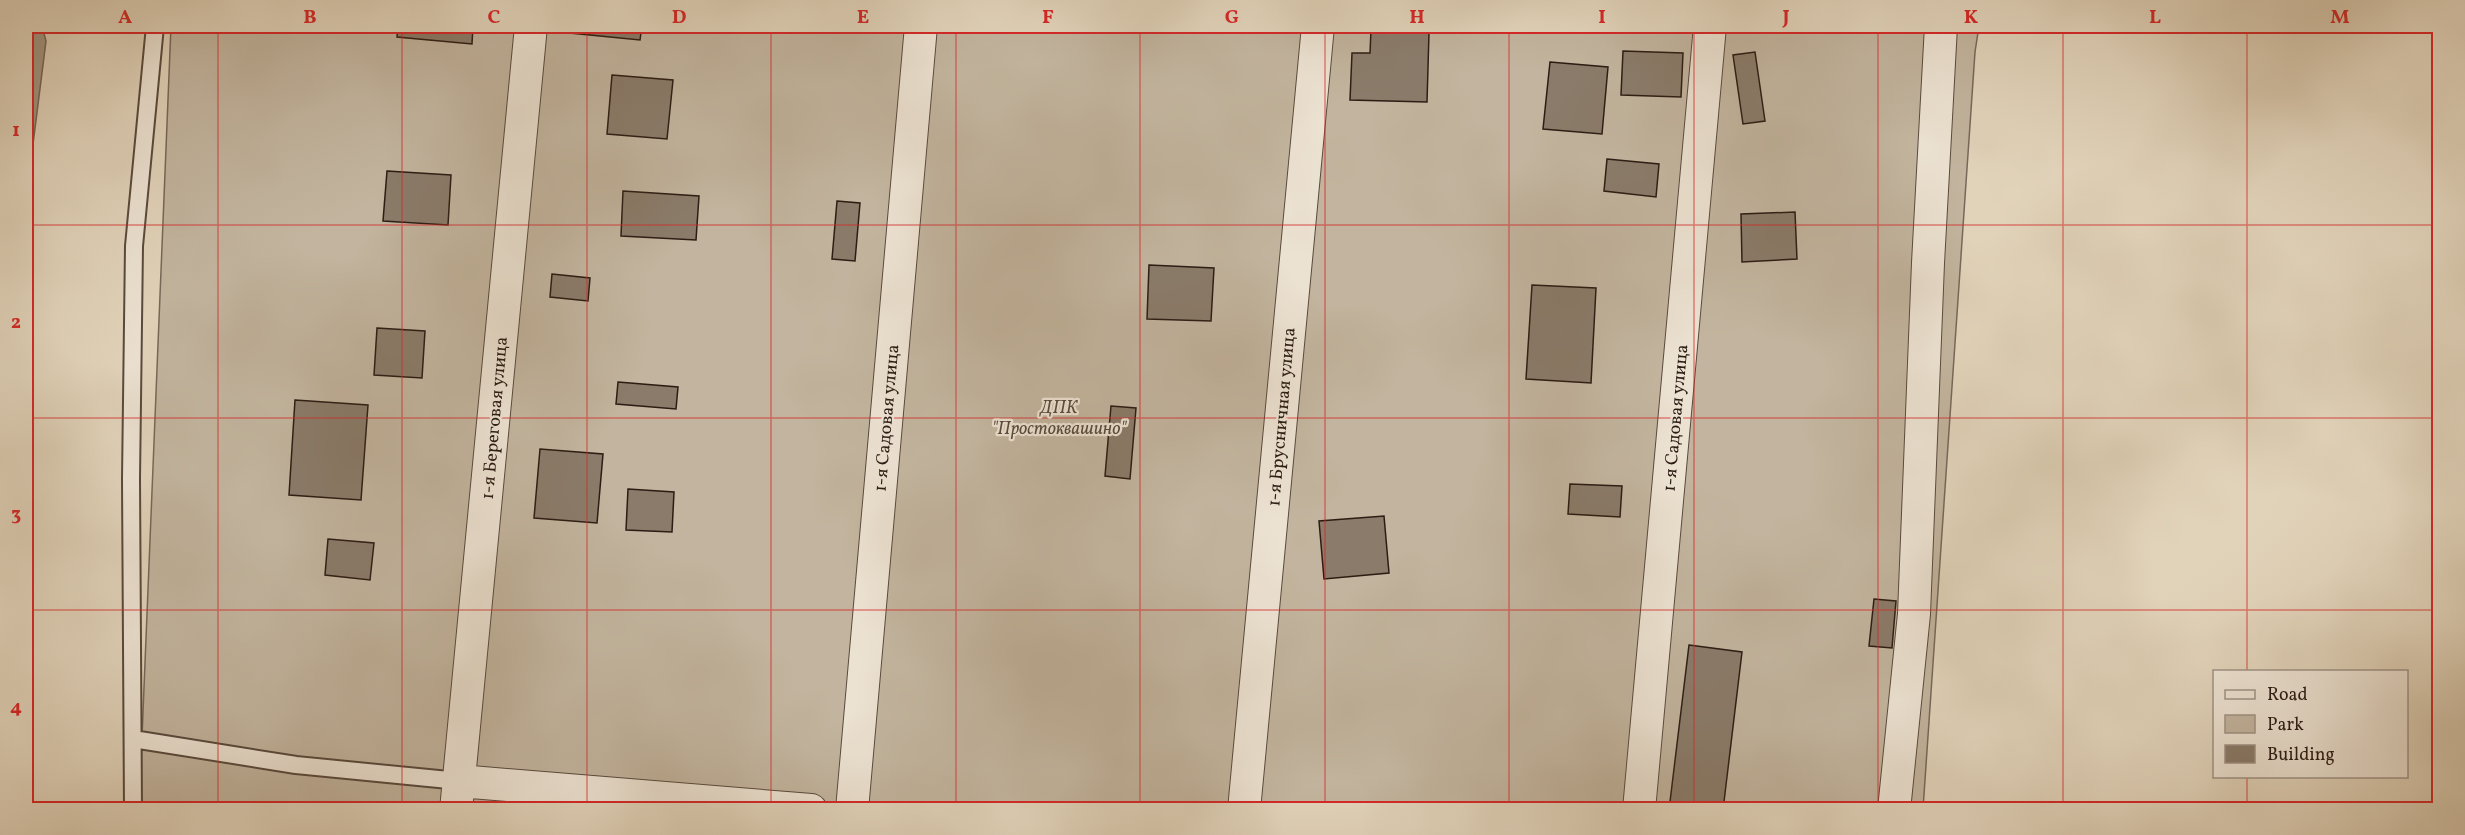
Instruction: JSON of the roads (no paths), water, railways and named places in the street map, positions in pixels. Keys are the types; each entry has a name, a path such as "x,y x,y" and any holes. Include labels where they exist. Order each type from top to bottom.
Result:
{"street":[{"name":"1-я Береговая улица","path":"458,795 531,26"},
{"name":"1-я Садовая улица","path":"852,810 921,26"},
{"name":"1-я Брусничная улица","path":"1244,810 1318,26"},
{"name":"1-я Садовая улица","path":"1639,810 1710,26"},
{"path":"1894,810 1914,614 1928,263 1941,26"},
{"path":"458,795 811,810"}],"lane":[{"path":"133,810 131,478 134,246 154,26"},
{"path":"133,739 296,765 458,795"}],"park label":[{"name":"ДПК \"Простоквашино\"","path":"1059,417"}]}
